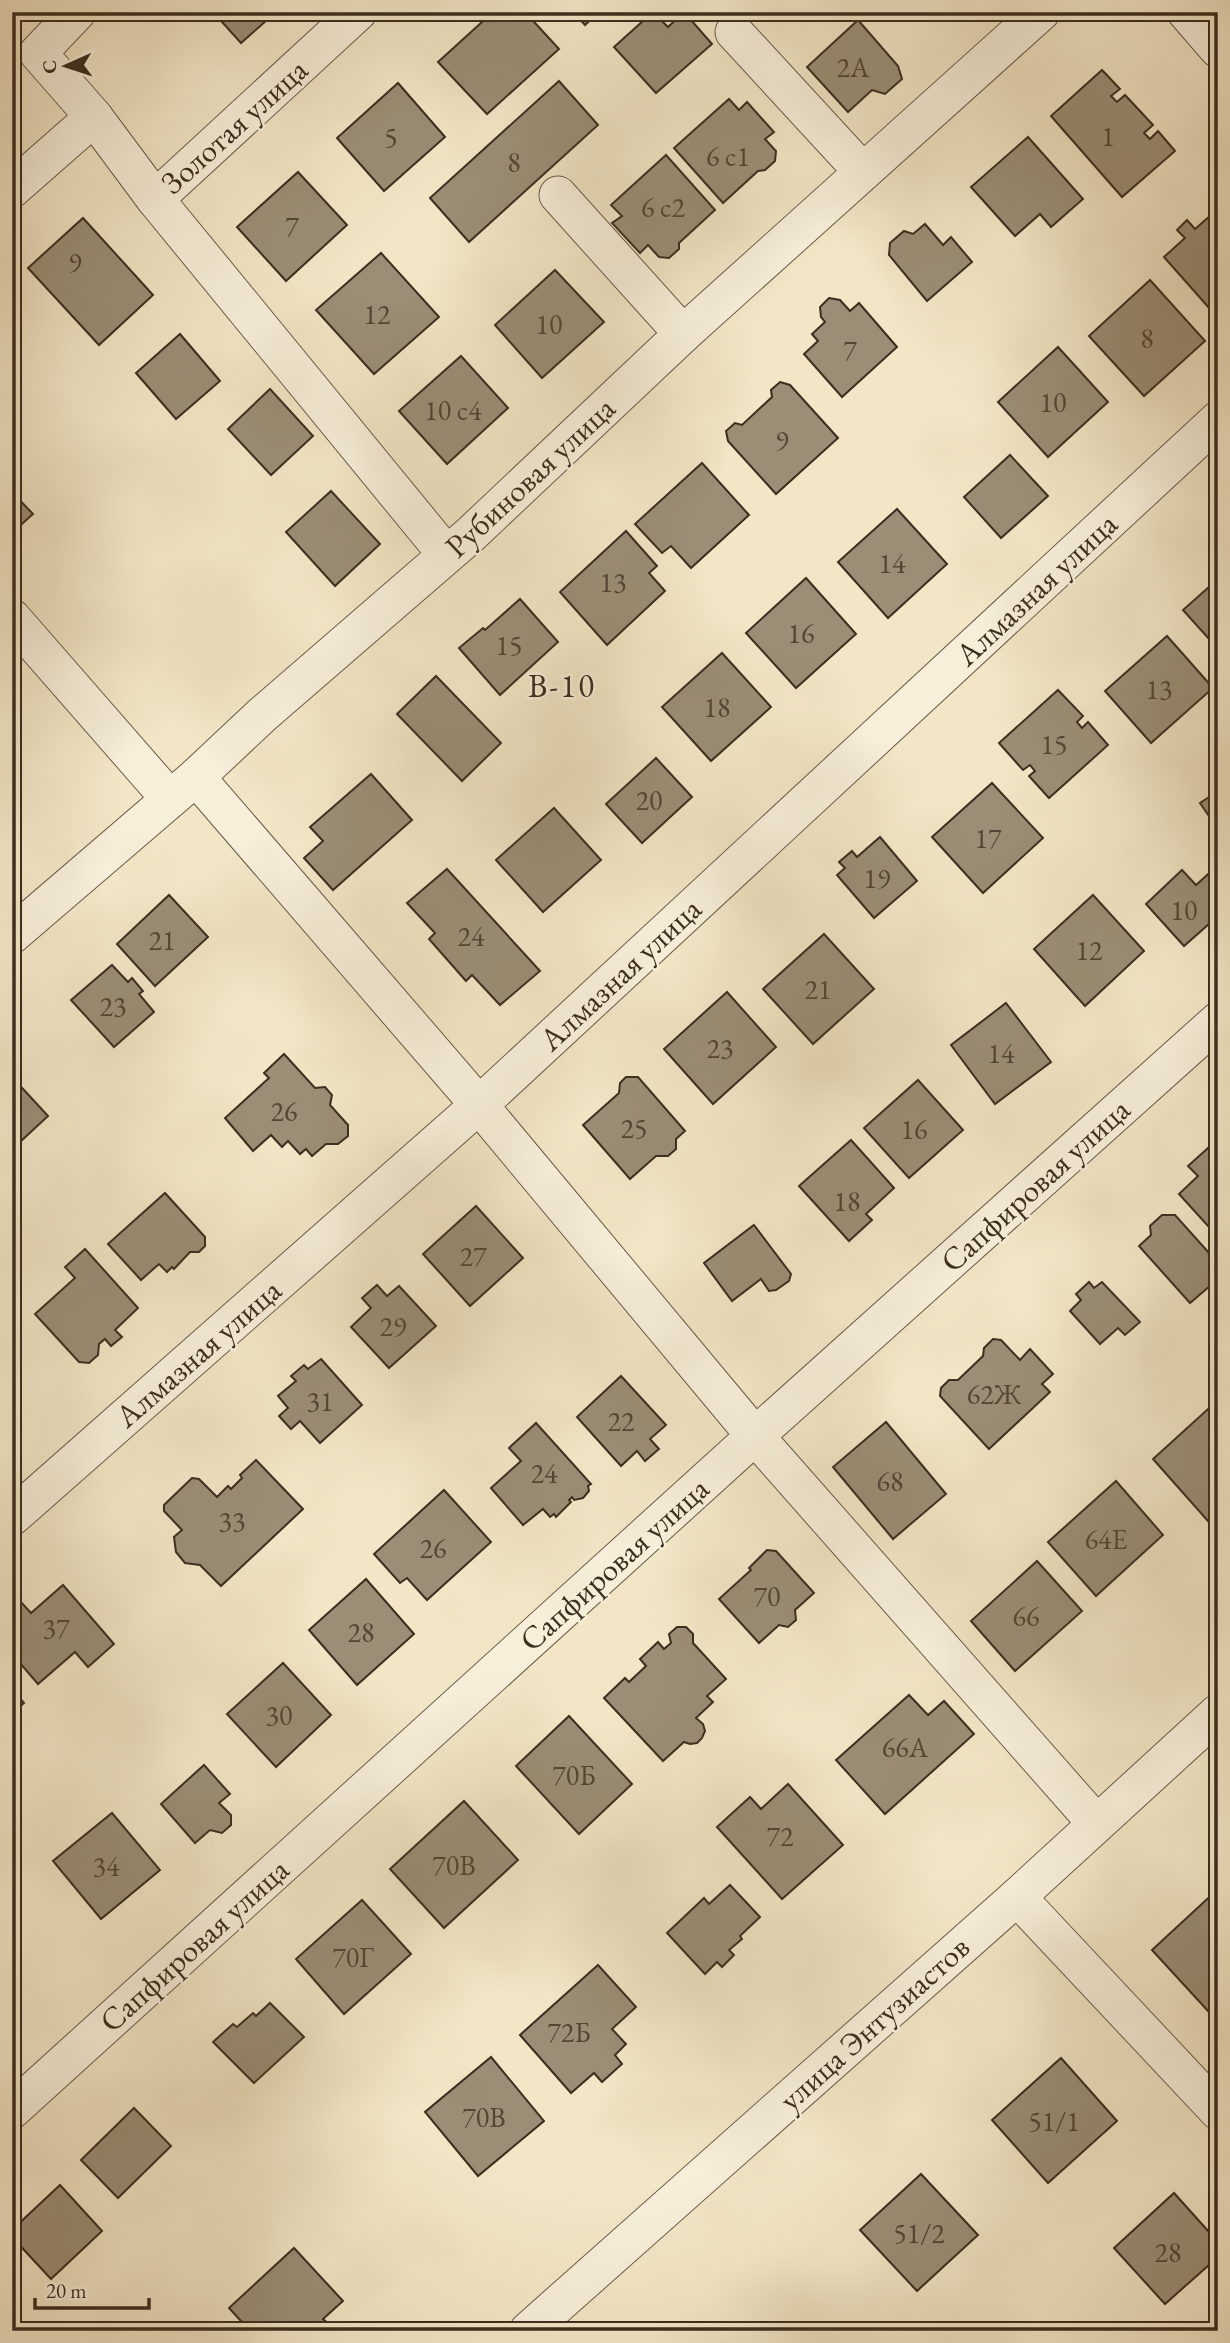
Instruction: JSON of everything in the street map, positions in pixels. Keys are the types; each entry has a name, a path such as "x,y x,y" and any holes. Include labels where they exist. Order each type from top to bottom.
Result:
{"street":[{"name":"Золотая улица","path":"77,12 38,53 94,117 156,200 358,12"},
{"name":"Рубиновая улица","path":"12,935 470,535 683,334 1041,12"},
{"path":"1186,12 1218,49"},
{"path":"734,32 863,172"},
{"path":"12,189 94,117"},
{"path":"558,195 683,334"},
{"path":"156,200 446,554"},
{"name":"Алмазная улица","path":"12,1517 478,1105 1218,420"},
{"path":"12,618 183,788 478,1105 755,1436 1096,1823"},
{"name":"Сапфировая улица","path":"12,2110 755,1436 1218,1021"},
{"name":"улица Энтузиастов","path":"528,2331 1017,1896 1218,1713"},
{"path":"1017,1896 1218,2110"}],"building":[{"path":"213,12 276,12 241,43"},
{"path":"493,12 525,12 559,49 487,114 438,62"},
{"path":"573,12 599,12 585,25"},
{"path":"653,12 668,27 684,12 712,44 656,93 614,47"},
{"path":"858,20 898,66 902,79 885,94 872,90 848,112 807,67"},
{"path":"1102,70 1120,89 1111,96 1117,102 1125,95 1153,125 1144,133 1150,139 1158,131 1175,151 1122,197 1051,116"},
{"path":"559,81 598,125 469,242 430,198"},
{"path":"398,83 445,137 384,191 337,138"},
{"path":"729,99 739,110 747,102 774,132 765,139 776,151 775,161 765,170 758,171 723,203 674,148"},
{"path":"1028,137 1083,199 1051,227 1040,214 1015,236 971,187"},
{"path":"666,155 715,210 679,243 679,249 669,258 659,257 648,245 640,253 612,223 622,216 611,205"},
{"path":"298,172 347,225 286,281 237,227"},
{"path":"1218,209 1218,318 1164,257 1185,238 1177,230 1187,220 1195,229"},
{"path":"83,218 153,295 99,345 28,268"},
{"path":"925,224 943,245 951,237 972,262 927,301 889,255 890,243 904,231 913,234"},
{"path":"381,253 439,317 374,374 316,310"},
{"path":"555,270 604,322 542,378 495,325"},
{"path":"1150,280 1205,341 1144,396 1089,336"},
{"path":"829,298 840,300 850,311 859,303 897,347 842,397 804,354 818,341 812,334 825,322 821,317 820,307"},
{"path":"180,334 220,381 176,419 136,373"},
{"path":"1058,347 1108,402 1048,457 998,402"},
{"path":"461,356 508,408 447,464 399,411"},
{"path":"780,382 790,385 838,438 776,494 728,441 726,431 735,423 742,425 772,397 771,390"},
{"path":"270,389 313,436 271,475 228,429"},
{"path":"1010,455 1048,496 1001,538 964,497"},
{"path":"702,463 749,515 691,568 671,546 662,553 635,524"},
{"path":"331,491 380,544 335,586 286,532"},
{"path":"12,492 33,514 12,533"},
{"path":"897,509 947,564 888,618 838,562"},
{"path":"626,531 657,566 649,573 665,591 607,645 560,592"},
{"path":"806,578 856,634 796,688 746,633"},
{"path":"1218,579 1218,649 1183,610"},
{"path":"520,599 558,642 500,695 459,648 483,628 485,630"},
{"path":"1167,636 1213,688 1151,743 1105,691"},
{"path":"722,653 771,707 711,761 662,707"},
{"path":"436,676 501,743 462,781 397,714"},
{"path":"1058,690 1083,716 1077,722 1082,728 1088,722 1108,745 1049,798 1029,776 1035,771 1030,765 1023,770 999,743"},
{"path":"656,758 692,797 642,843 606,804"},
{"path":"371,774 412,820 333,890 304,858 323,841 310,827"},
{"path":"992,783 1043,838 983,893 932,837"},
{"path":"1218,791 1218,829 1200,803"},
{"path":"554,808 601,860 543,912 496,860"},
{"path":"880,837 917,881 874,918 837,875 845,868 839,862 852,851 857,857"},
{"path":"1216,867 1218,916 1184,946 1146,904 1182,870 1196,885"},
{"path":"447,869 540,971 500,1005 472,975 466,981 429,939 435,933 407,903"},
{"path":"169,895 208,937 155,986 117,944"},
{"path":"1093,895 1144,951 1085,1006 1034,949"},
{"path":"824,934 874,989 813,1044 763,989"},
{"path":"112,965 128,982 132,978 143,991 139,994 154,1012 114,1047 71,1000"},
{"path":"727,992 776,1047 713,1104 664,1049"},
{"path":"1006,1003 1051,1062 995,1104 951,1045"},
{"path":"284,1054 315,1088 325,1087 332,1095 330,1105 348,1125 348,1136 338,1144 326,1144 312,1156 306,1149 300,1154 288,1141 282,1147 271,1135 253,1151 225,1118 269,1078 264,1073"},
{"path":"12,1077 48,1116 20,1142 12,1133"},
{"path":"626,1077 638,1077 685,1131 676,1139 676,1149 668,1156 656,1156 630,1179 583,1125 619,1093 620,1083"},
{"path":"918,1080 963,1130 909,1178 864,1128"},
{"path":"1218,1139 1218,1237 1179,1194 1198,1176 1188,1166"},
{"path":"851,1140 894,1188 866,1214 872,1220 849,1241 799,1186"},
{"path":"165,1193 205,1237 205,1246 199,1252 190,1252 174,1269 172,1267 167,1272 159,1264 141,1280 108,1244"},
{"path":"476,1206 523,1258 470,1306 423,1254"},
{"path":"1162,1215 1175,1215 1218,1263 1218,1279 1190,1303 1139,1246 1151,1235 1150,1226"},
{"path":"754,1225 791,1274 789,1281 776,1290 769,1291 761,1279 732,1301 704,1263"},
{"path":"85,1249 138,1308 115,1330 122,1337 111,1346 105,1339 99,1344 98,1355 89,1363 79,1362 35,1314 75,1278 65,1267"},
{"path":"1089,1282 1094,1288 1102,1282 1140,1322 1125,1335 1118,1328 1100,1344 1070,1311 1081,1300 1076,1294"},
{"path":"377,1285 387,1296 399,1286 436,1326 389,1368 351,1327 371,1308 362,1298"},
{"path":"993,1339 1001,1340 1020,1360 1030,1349 1053,1374 1042,1384 1050,1392 989,1449 940,1396 941,1388 949,1380 958,1380 983,1356 984,1348"},
{"path":"321,1359 362,1405 320,1443 300,1421 291,1429 279,1416 288,1408 278,1396 296,1381 291,1376 304,1365 308,1369"},
{"path":"621,1376 666,1425 650,1439 659,1449 645,1461 637,1451 621,1466 577,1417"},
{"path":"1218,1400 1218,1512 1208,1521 1153,1459"},
{"path":"886,1422 946,1494 893,1539 833,1467"},
{"path":"536,1423 591,1484 583,1498 574,1500 572,1497 569,1500 571,1502 556,1517 554,1514 550,1517 543,1509 523,1525 491,1488 521,1461 509,1448"},
{"path":"256,1460 303,1509 221,1586 200,1565 185,1563 176,1552 174,1537 182,1530 164,1511 164,1505 192,1478 199,1479 217,1497 228,1486 231,1489 242,1478 240,1475"},
{"path":"1116,1481 1163,1535 1096,1596 1048,1542"},
{"path":"444,1490 491,1542 427,1600 407,1578 400,1583 374,1554"},
{"path":"767,1550 776,1551 814,1593 795,1610 796,1620 788,1627 779,1625 759,1643 719,1599 751,1570 749,1568"},
{"path":"1037,1561 1082,1611 1015,1671 971,1621"},
{"path":"366,1579 414,1634 357,1685 309,1630"},
{"path":"63,1585 114,1644 88,1667 75,1652 38,1684 12,1654 12,1609 21,1602 31,1613"},
{"path":"677,1627 686,1627 693,1634 693,1643 726,1679 707,1696 713,1702 696,1718 703,1724 705,1731 702,1738 697,1743 684,1742 663,1761 604,1698 625,1678 629,1682 646,1666 640,1659 658,1642 664,1649 671,1643 669,1634"},
{"path":"283,1663 331,1715 276,1767 227,1714"},
{"path":"12,1689 24,1703 12,1714"},
{"path":"909,1695 928,1715 944,1701 974,1734 885,1814 836,1760"},
{"path":"569,1716 632,1784 579,1834 516,1766"},
{"path":"204,1765 230,1794 219,1803 231,1815 231,1825 222,1833 210,1830 195,1843 161,1804"},
{"path":"788,1784 843,1845 782,1899 717,1827 750,1797 761,1809"},
{"path":"464,1801 518,1860 444,1928 390,1869"},
{"path":"112,1813 160,1870 101,1919 53,1861"},
{"path":"730,1885 760,1917 729,1950 734,1955 722,1967 717,1962 705,1974 667,1933 704,1898 709,1904"},
{"path":"1218,1889 1218,2022 1152,1950"},
{"path":"362,1900 411,1954 344,2014 296,1959"},
{"path":"598,1965 636,2007 612,2029 626,2044 615,2055 622,2064 602,2082 594,2073 571,2093 520,2035"},
{"path":"270,2003 304,2037 254,2083 213,2042 233,2024 237,2027 253,2013 256,2016"},
{"path":"491,2057 544,2121 478,2176 425,2112"},
{"path":"1061,2058 1117,2121 1048,2183 992,2120"},
{"path":"134,2108 171,2146 118,2198 81,2160"},
{"path":"921,2174 978,2235 917,2291 860,2230"},
{"path":"60,2185 102,2231 51,2279 12,2237 12,2230"},
{"path":"1174,2193 1218,2242 1218,2257 1165,2304 1114,2248"},
{"path":"294,2248 343,2301 323,2319 331,2326 326,2331 312,2331 308,2326 303,2331 229,2331 241,2321 229,2308"}],"district":[{"name":"В-10","path":"562,685"}]}
